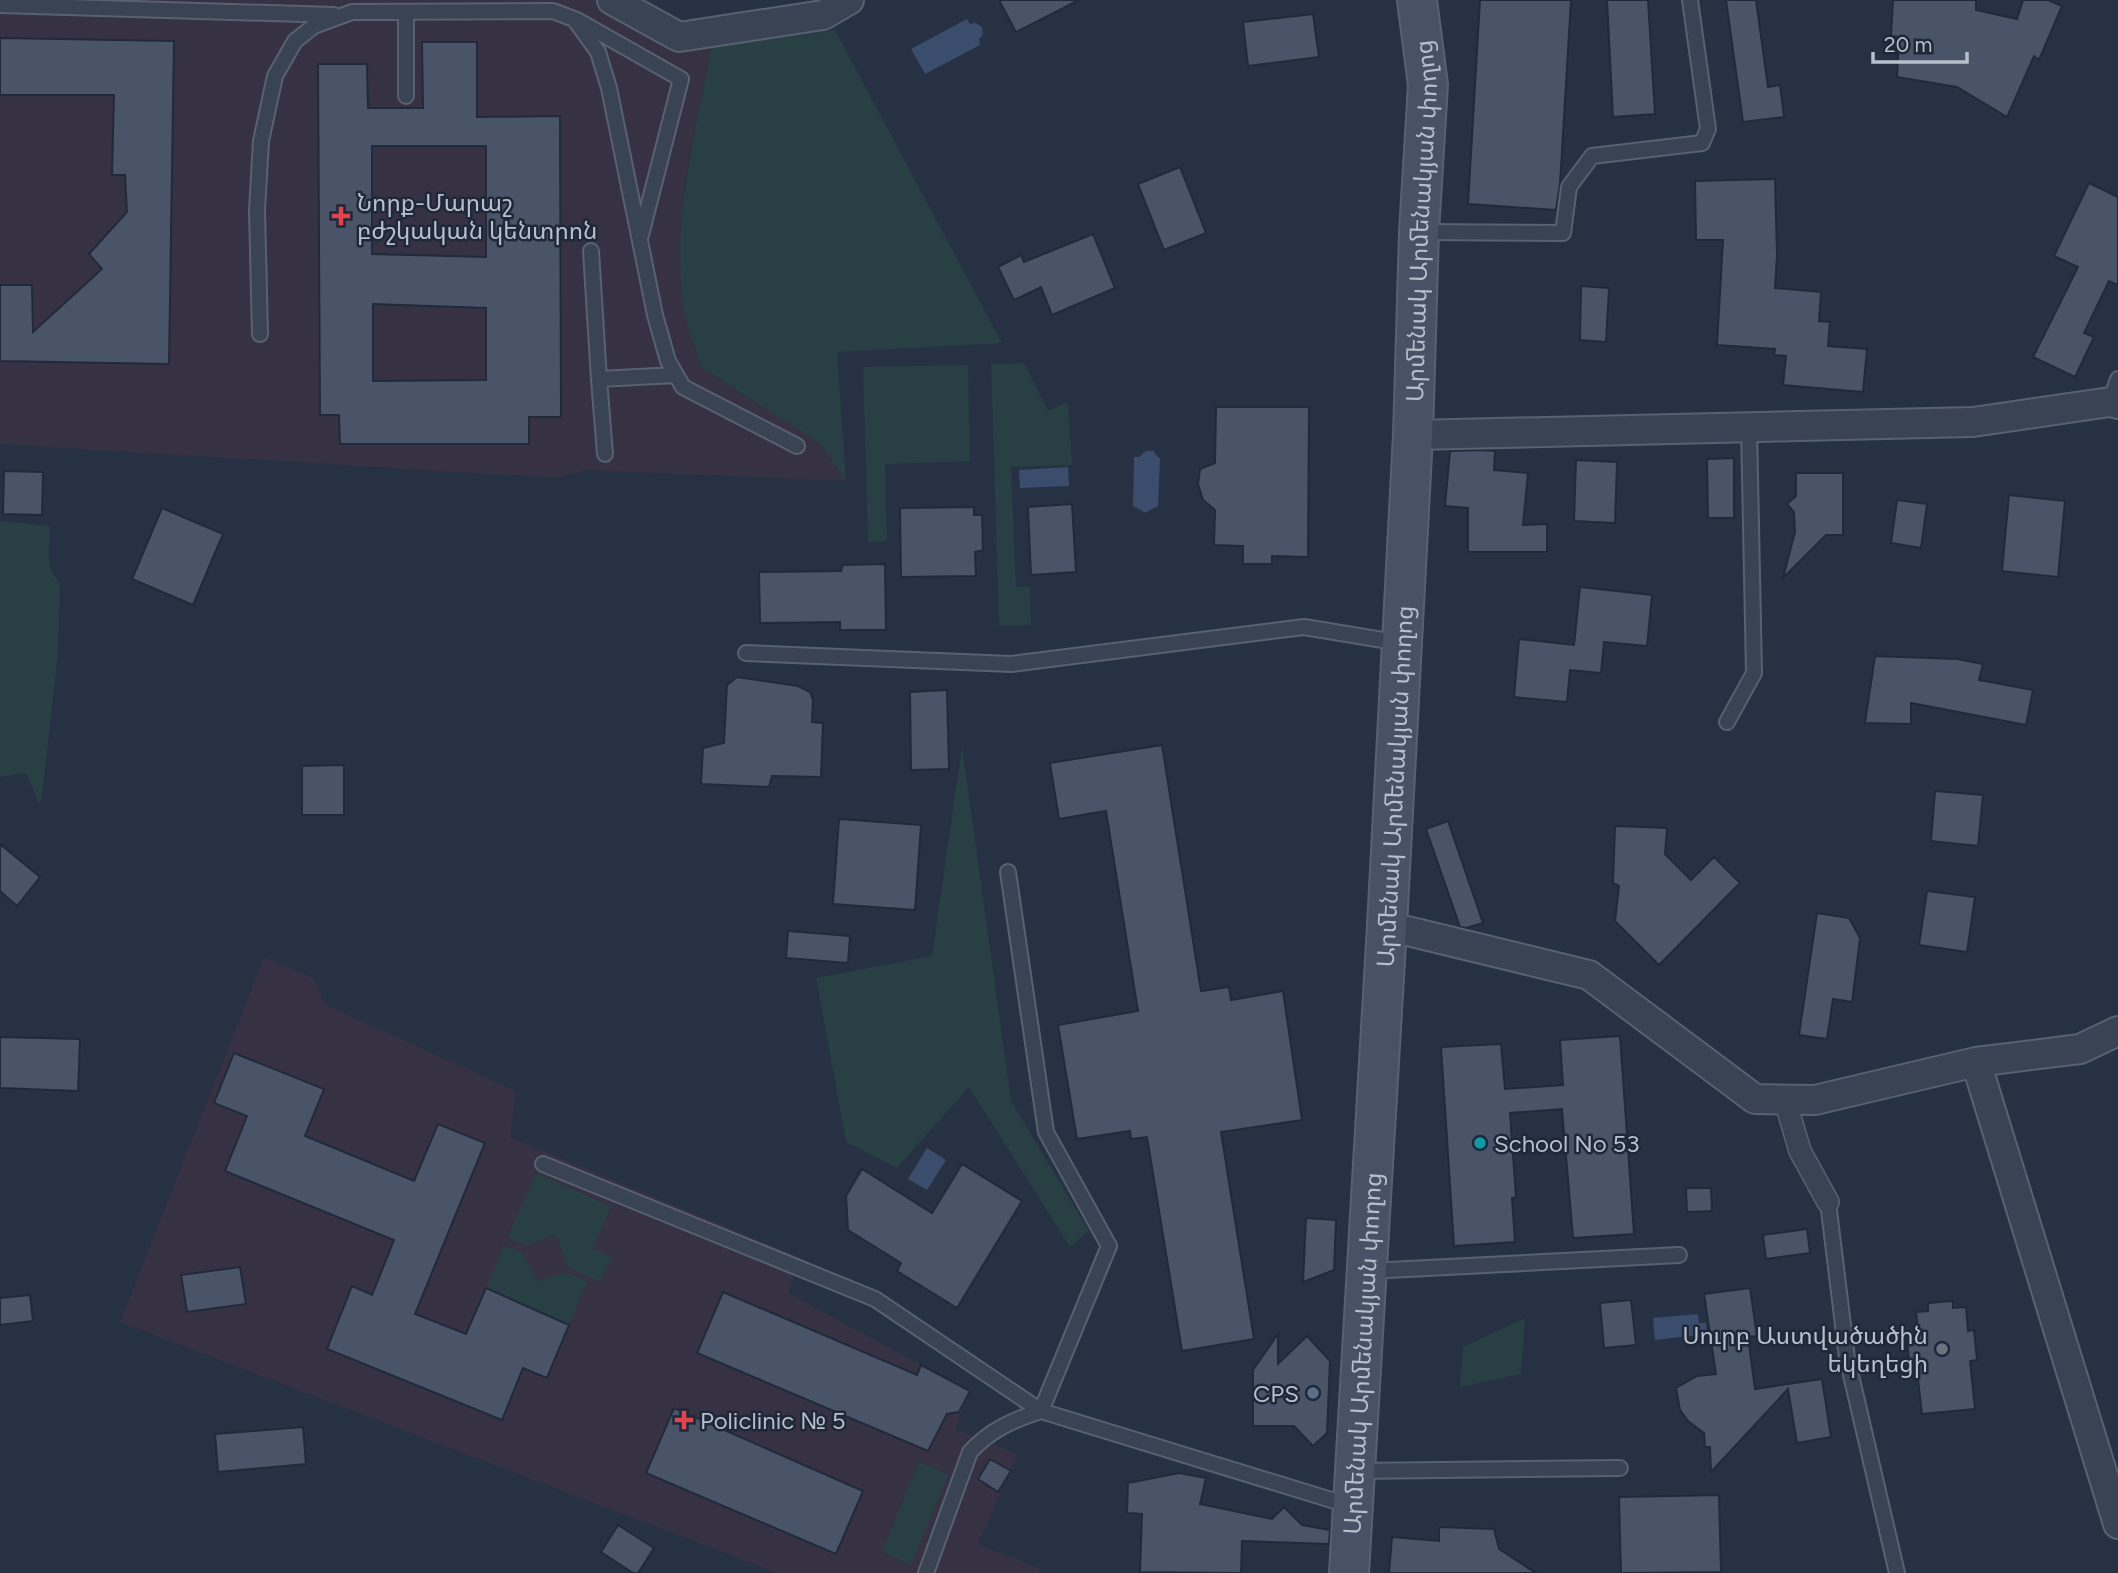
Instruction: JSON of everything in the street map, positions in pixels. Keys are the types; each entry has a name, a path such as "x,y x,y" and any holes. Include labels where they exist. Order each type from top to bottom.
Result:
{"main road":[{"name":"Արմենակ Արմենակյան փողոց","path":"1349,1573 1413,435 1419,232 1428,85 1417,0"}],"street":[{"path":"612,0 679,37 823,15 849,0"},
{"path":"1413,435 1973,422 2115,395"},
{"path":"1387,926 1589,975 1755,1099 1815,1100 1976,1062 2080,1049 2118,1031"},
{"path":"1976,1062 2118,1524"},
{"path":"1785,1100 1800,1151 1828,1202"}],"lane":[{"path":"1419,232 1563,233 1569,187 1592,156 1702,143 1708,129 1690,0"},
{"path":"0,5 406,12 553,11 575,19 681,79 640,240"},
{"path":"260,334 257,209 261,141 270,92 280,63 295,41 314,26 347,9"},
{"path":"406,12 406,96"},
{"path":"575,19 598,52 609,88 655,315 668,361 683,387 797,446"},
{"path":"591,251 605,454"},
{"path":"600,379 676,374"},
{"path":"1727,722 1754,673 1749,427"},
{"path":"746,653 1012,664 1304,627 1402,643"},
{"path":"926,1573 970,1452 984,1437 1010,1421 1041,1411 1109,1246 1046,1132 1008,872"},
{"path":"543,1164 875,1299 1041,1411 1353,1489 1620,1468"},
{"path":"1828,1202 1847,1358 1897,1573"},
{"path":"1367,1272 1679,1255"}],"shaded area":[{"name":"Նորք-Մարաշ բժշկական կենտրոն","path":"0,0 602,0 677,50 712,47 685,180 680,252 685,311 701,367 821,444 846,481 587,470 557,478 0,444"},
{"path":"264,957 315,979 324,1004 516,1091 510,1137 801,1258 788,1293 970,1391 955,1429 1018,1454 978,1544 1040,1568 1038,1573 777,1573 120,1322"}],"green space":[{"path":"835,30 1002,343 837,352 846,481 821,444 701,367 685,317 680,244 692,145 712,47"},
{"path":"1024,363 1048,411 1068,402 1072,465 1011,467 1016,587 1030,587 1031,625 999,626 991,364"},
{"path":"968,365 970,461 885,464 887,541 868,542 863,367"},
{"path":"0,521 50,526 50,564 60,583 58,652 42,797 39,804 26,773 0,777"},
{"path":"962,746 1011,1101 1089,1231 1070,1247 969,1087 897,1168 846,1142 816,978 932,956"},
{"path":"537,1173 611,1207 592,1248 612,1257 600,1282 569,1268 556,1234 526,1246 507,1237"},
{"path":"503,1245 522,1253 538,1281 567,1272 587,1282 569,1324 487,1288"},
{"path":"1525,1318 1521,1374 1460,1387 1463,1347"},
{"path":"919,1462 948,1474 911,1565 882,1552"}],"water":[{"path":"967,19 970,24 976,23 982,27 980,45 925,74 911,49"},
{"path":"1146,451 1153,451 1160,459 1158,506 1146,512 1133,506 1134,457 1139,457"},
{"path":"1068,467 1069,486 1020,488 1019,470"},
{"path":"927,1148 946,1160 927,1190 908,1179"},
{"path":"1698,1314 1699,1323 1706,1323 1707,1334 1655,1340 1653,1318"}],"building":[{"path":"999,0 1079,0 1016,32"},
{"path":"1480,0 1571,0 1560,184 1556,210 1468,204"},
{"path":"1607,0 1648,0 1655,114 1613,117"},
{"path":"1726,0 1756,0 1768,87 1780,85 1784,117 1743,122"},
{"path":"1893,0 1976,0 1976,10 2017,19 2023,0 2048,0 2062,6 2039,60 2034,56 2007,117 1957,87 1897,77 1899,37 1891,36"},
{"path":"1313,14 1319,57 1248,66 1243,22"},
{"path":"0,38 174,41 169,364 0,361 0,285 32,285 33,332 102,269 89,254 127,212 125,175 112,175 114,95 0,95"},
{"path":"422,42 477,42 477,117 560,116 561,417 529,417 529,444 340,444 339,415 320,415 318,64 367,64 368,108 423,108","holes":["372,146 486,146 486,257 372,254","373,304 486,308 486,380 373,381"]},
{"path":"1180,167 1206,233 1164,250 1138,184"},
{"path":"1775,179 1775,288 1821,292 1819,321 1830,322 1828,346 1867,349 1863,392 1783,385 1786,356 1774,355 1775,349 1717,345 1723,240 1696,240 1695,181"},
{"path":"2089,183 2118,197 2118,285 2109,281 2084,333 2094,337 2075,377 2033,357 2078,267 2054,256"},
{"path":"1093,234 1115,288 1052,315 1041,287 1014,300 998,267 1021,255 1024,262"},
{"path":"1581,286 1609,288 1606,342 1580,340"},
{"path":"1216,407 1309,407 1308,557 1272,556 1272,564 1243,564 1243,546 1214,545 1215,510 1203,500 1198,484 1200,469 1215,463"},
{"path":"1450,451 1495,451 1494,470 1528,473 1523,525 1547,524 1547,552 1468,552 1468,508 1445,506"},
{"path":"1734,458 1734,518 1708,518 1707,459"},
{"path":"1576,460 1617,462 1615,523 1574,521"},
{"path":"4,471 43,472 42,515 3,514"},
{"path":"1796,473 1843,473 1843,535 1826,535 1783,578 1795,532 1794,512 1787,504 1796,496"},
{"path":"2009,495 2065,501 2058,577 2002,571"},
{"path":"1897,500 1927,504 1921,548 1891,543"},
{"path":"1072,504 1076,572 1031,575 1028,507"},
{"path":"974,507 974,515 982,515 983,550 975,552 976,576 901,577 900,508"},
{"path":"162,508 223,534 193,605 132,579"},
{"path":"885,564 886,630 840,630 840,622 760,623 759,572 841,571 843,565"},
{"path":"1580,587 1652,595 1647,646 1604,642 1601,673 1570,670 1567,702 1514,697 1519,639 1574,645"},
{"path":"1875,656 1957,659 1983,664 1979,680 2033,690 2026,725 1911,703 1911,724 1865,723"},
{"path":"737,677 798,686 810,692 813,700 812,722 823,723 821,777 772,776 769,787 701,784 703,748 724,743 727,685"},
{"path":"947,690 949,769 911,770 910,692"},
{"path":"1162,745 1201,991 1229,987 1231,1000 1283,991 1302,1120 1221,1132 1254,1339 1182,1351 1147,1137 1131,1139 1130,1131 1077,1139 1058,1025 1138,1011 1106,811 1059,819 1050,763"},
{"path":"344,765 344,815 302,815 302,766"},
{"path":"1935,791 1983,795 1978,846 1931,841"},
{"path":"839,819 921,825 915,910 833,904"},
{"path":"1448,821 1483,923 1466,928 1460,927 1426,829"},
{"path":"1615,826 1667,828 1665,854 1691,880 1714,857 1740,883 1659,965 1615,921 1619,886 1613,883"},
{"path":"0,844 40,877 17,906 0,891"},
{"path":"1927,891 1975,897 1967,952 1919,945"},
{"path":"1817,913 1849,918 1860,938 1852,1002 1833,999 1827,1039 1799,1035"},
{"path":"788,931 850,936 848,963 786,958"},
{"name":"School No 53","path":"1620,1036 1634,1234 1573,1238 1562,1109 1510,1113 1516,1197 1512,1198 1515,1242 1454,1246 1441,1047 1501,1044 1505,1089 1563,1085 1560,1040"},
{"path":"0,1037 80,1039 78,1091 0,1088"},
{"path":"234,1053 324,1089 305,1136 414,1181 438,1124 485,1143 415,1314 466,1334 486,1288 569,1325 547,1378 523,1368 502,1420 327,1349 352,1286 372,1295 394,1240 225,1171 247,1116 214,1103"},
{"path":"962,1164 1022,1201 957,1308 897,1271 901,1263 848,1230 846,1196 862,1169 932,1213"},
{"path":"1686,1188 1711,1188 1712,1211 1687,1212"},
{"path":"1306,1218 1336,1220 1334,1270 1303,1282"},
{"path":"1807,1229 1810,1253 1766,1259 1763,1235"},
{"path":"240,1267 246,1304 187,1312 181,1275"},
{"path":"1750,1288 1757,1336 1748,1337 1755,1389 1822,1379 1831,1437 1797,1443 1788,1389 1711,1472 1710,1447 1705,1447 1704,1433 1688,1421 1680,1410 1676,1388 1697,1376 1716,1374 1704,1294"},
{"path":"723,1292 917,1375 921,1365 970,1391 959,1412 947,1414 928,1451 697,1353"},
{"path":"30,1295 33,1321 0,1325 0,1298"},
{"path":"1631,1300 1636,1345 1604,1348 1600,1303"},
{"name":"Սուրբ Աստվածածին եկեղեցի","path":"1953,1301 1953,1308 1966,1307 1968,1331 1974,1330 1977,1360 1970,1361 1975,1409 1922,1414 1917,1371 1910,1372 1907,1338 1919,1336 1916,1312 1928,1311 1928,1303"},
{"path":"1278,1334 1278,1364 1307,1336 1330,1361 1327,1433 1313,1446 1294,1426 1253,1426 1253,1370"},
{"path":"674,1408 863,1491 836,1554 646,1473"},
{"path":"303,1427 306,1464 218,1472 215,1434"},
{"path":"990,1459 1011,1471 998,1492 978,1479"},
{"path":"1179,1473 1206,1478 1200,1504 1272,1519 1284,1507 1302,1525 1330,1530 1329,1544 1242,1541 1241,1573 1140,1572 1142,1514 1127,1513 1128,1483"},
{"path":"1719,1495 1721,1572 1621,1573 1619,1497"},
{"path":"618,1525 654,1548 638,1573 633,1573 601,1552"},
{"path":"1439,1527 1494,1529 1499,1549 1536,1573 1389,1573 1392,1537 1439,1541"}],"place":[{"name":"Նորք-Մարաշ բժշկական կենտրոն","path":"341,216"},
{"name":"School No 53","path":"1480,1143"},
{"name":"Սուրբ Աստվածածին եկեղեցի","path":"1942,1349"},
{"name":"CPS","path":"1313,1393"},
{"name":"Policlinic № 5","path":"684,1420"}]}
